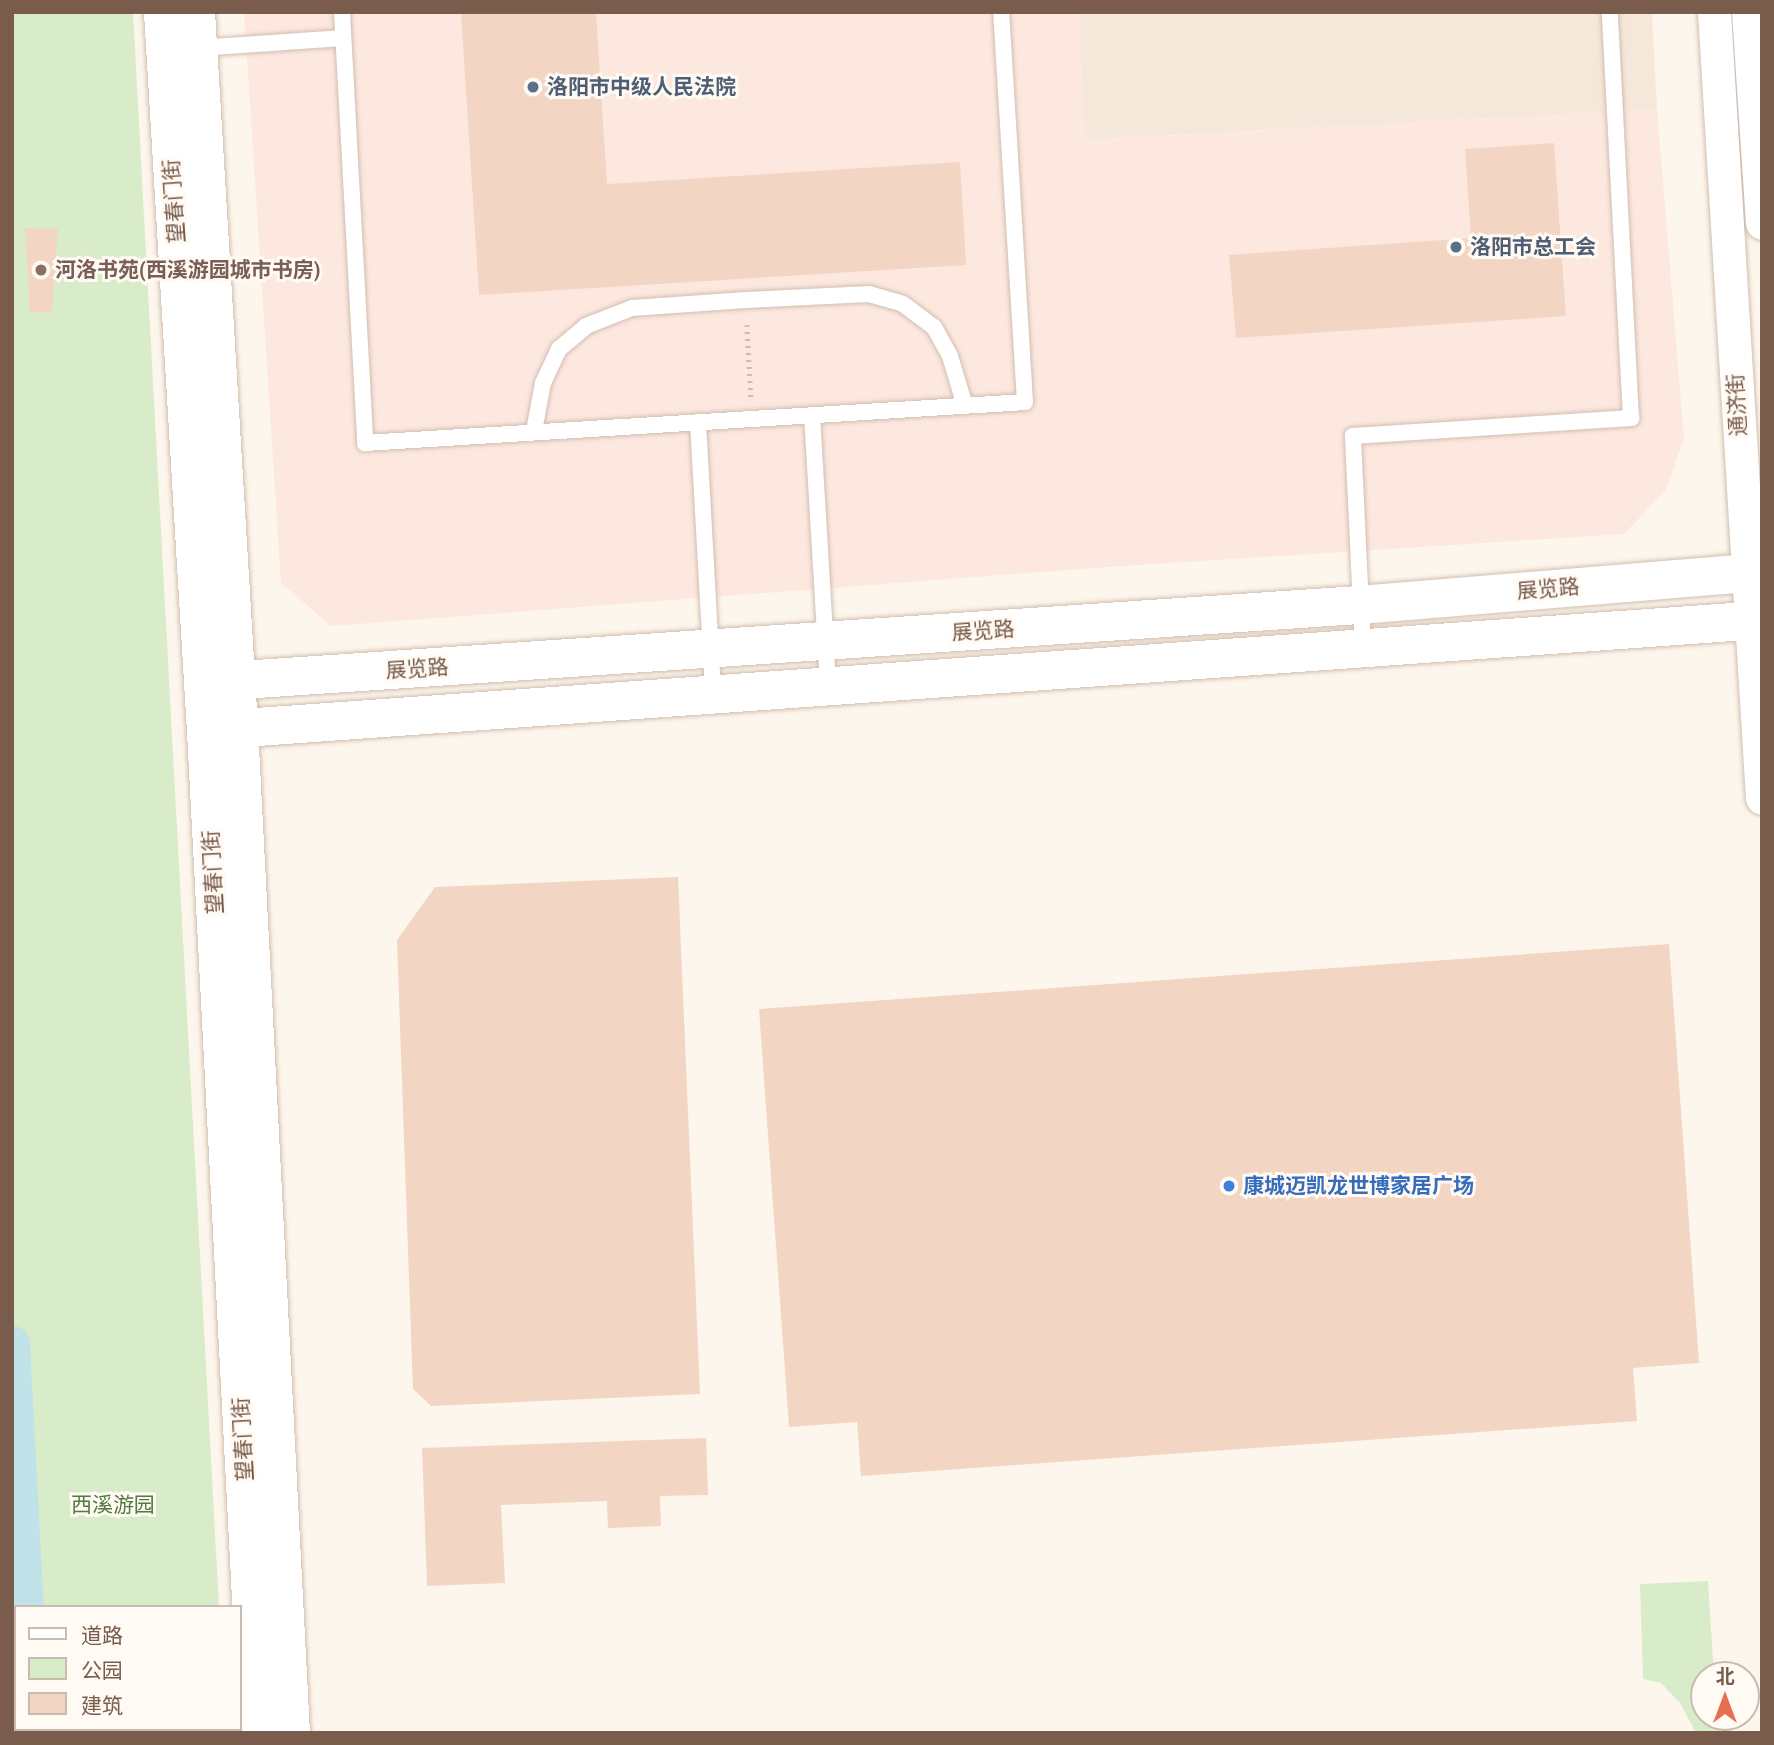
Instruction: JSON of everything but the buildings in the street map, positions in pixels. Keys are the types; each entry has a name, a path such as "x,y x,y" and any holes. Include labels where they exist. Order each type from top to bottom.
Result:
{"street":[{"name":"望春门街","path":"163,12 186,37 223,730 291,1733"},
{"name":"通济街","path":"1714,12 1754,572 1762,798"},
{"path":"1748,12 1762,223"},
{"name":"展览路","path":"220,681 1360,605 1754,572"},
{"path":"223,730 1756,620"},
{"name":"望春门街","path":"223,730 258,1733"}],"lane":[{"path":"342,12 365,443 1025,402 1001,12"},
{"path":"1363,650 1353,436 1631,418 1611,12"},
{"path":"186,37 343,38"},
{"path":"534,431 543,383 559,349 586,326 632,308 746,300 869,294 902,304 934,327 950,356 965,406"},
{"path":"812,415 828,686"},
{"path":"698,422 713,694"}],"path":[{"path":"746,300 749,371"}],"shaded area":[{"path":"244,12 1078,12 1086,140 1657,109 1684,438 1666,490 1624,534 1108,567 331,626 281,583"},
{"path":"1078,12 1652,12 1657,109 1085,140"}],"green space":[{"name":"西溪游园","path":"12,12 133,12 219,1605 14,1605 14,1731 225,1733 12,1733"},
{"path":"1708,1581 1713,1661 1690,1661 1690,1722 1680,1703 1661,1683 1643,1679 1640,1584"},
{"path":"1695,1731 1731,1733 1696,1733"}],"waterway":[{"path":"12,1343 26,1605"}],"place":[{"name":"洛阳市中级人民法院","path":"533,87"},
{"name":"洛阳市总工会","path":"1456,247"},
{"name":"河洛书苑(西溪游园城市书房)","path":"41,270"},
{"name":"康城迈凯龙世博家居广场","path":"1229,1186"}]}
